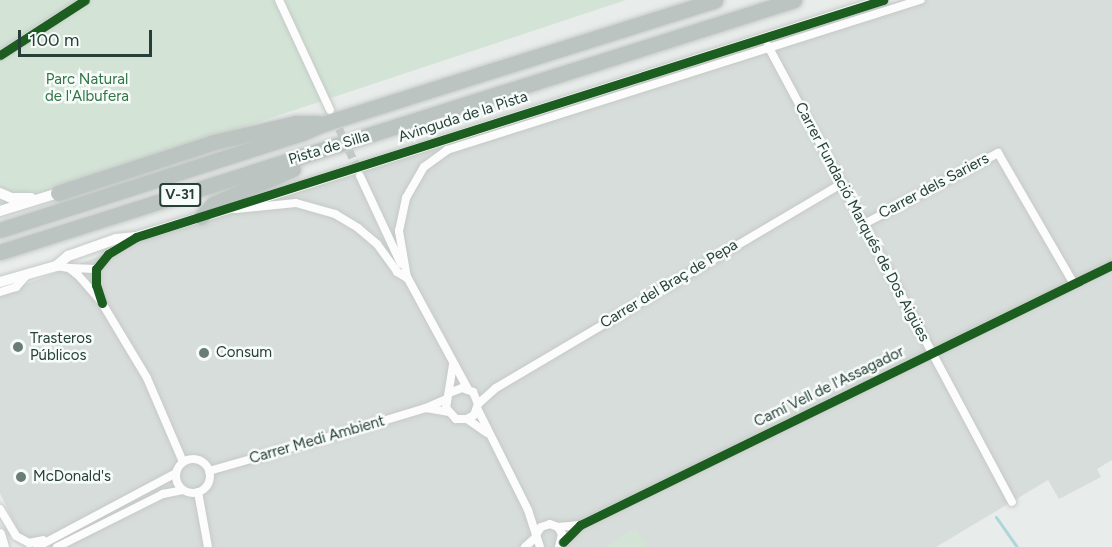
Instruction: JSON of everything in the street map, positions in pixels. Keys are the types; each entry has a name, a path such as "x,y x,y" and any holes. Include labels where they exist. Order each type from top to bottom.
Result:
{"highway":[{"name":"Pista de Silla","path":"0,230 302,133 328,116 391,104 715,0"},
{"name":"Pista de Silla","path":"0,252 794,0"},
{"path":"58,193 214,142 328,116"},
{"path":"201,216 213,204 276,175 345,152 360,139"}],"street":[{"path":"0,55 85,0"},
{"path":"279,0 328,116"},
{"name":"Avinguda de la Pista","path":"96,269 108,254 136,237 883,0"},
{"name":"Avinguda de la Pista","path":"407,279 400,239 401,214 414,182 435,157 447,150 921,0"},
{"name":"Carrer Fundació Marqués de Dos Aigües","path":"763,38 1012,502"},
{"name":"Carrer dels Sariers","path":"864,224 998,153 1074,284"},
{"path":"360,176 407,279 453,365 471,391 489,434 528,510 540,547"},
{"name":"Carrer del Braç de Pepa","path":"478,406 496,388 842,183"},
{"path":"0,193 23,200 58,193"},
{"path":"0,211 40,201 58,193"},
{"path":"231,208 296,203 335,214 358,228 376,244 397,272 407,279"},
{"path":"0,282 56,266 68,256 87,248 116,239 136,237"},
{"name":"Camí Vell de l'Assagador","path":"561,545 580,525 1112,265"},
{"path":"56,266 96,269 96,285 102,303"},
{"path":"69,268 102,303 147,378 183,462"},
{"path":"0,292 16,287 26,276"},
{"path":"453,365 448,412 456,419 467,419 489,434"},
{"name":"Carrer del Braç de Pepa","path":"471,391 496,388"},
{"path":"448,396 455,389 471,391"},
{"name":"Carrer Medi Ambient","path":"209,471 426,408 448,396"},
{"path":"467,419 478,406"},
{"name":"Carrer Medi Ambient","path":"426,408 448,412"},
{"path":"37,547 176,474 183,462 200,461 209,471 208,484 198,492 183,490 163,494 57,547"},
{"path":"176,474 178,484 183,490"},
{"path":"198,492 208,547"},
{"path":"0,509 9,528 21,540 38,542 62,535"},
{"path":"528,510 554,526 562,534 561,545"},
{"name":"Camí Vell de l'Assagador","path":"554,526 580,525"},
{"path":"525,547 541,527 554,526"},
{"path":"0,534 4,547"},
{"path":"0,543 4,547"}],"shaded area":[{"path":"901,0 1112,0 1112,460 1097,469 1101,477 1059,499 1048,480 936,547 26,547 0,493 0,294 174,228"}],"green space":[{"name":"Parc Natural de l'Albufera","path":"0,0 626,0 0,208"},
{"path":"636,528 647,547 603,547"}],"waterway":[{"path":"996,517 1017,547"}],"tunnel":[{"path":"334,118 359,172"}],"cycle path":[{"path":"0,55 85,0"},
{"path":"102,303 96,285 96,269 108,254 136,237 883,0"},
{"path":"563,542 580,525 1112,265"}],"place":[{"name":"Trasteros Públicos","path":"18,347"},
{"name":"Consum","path":"204,353"},
{"name":"McDonald's","path":"21,477"}]}
